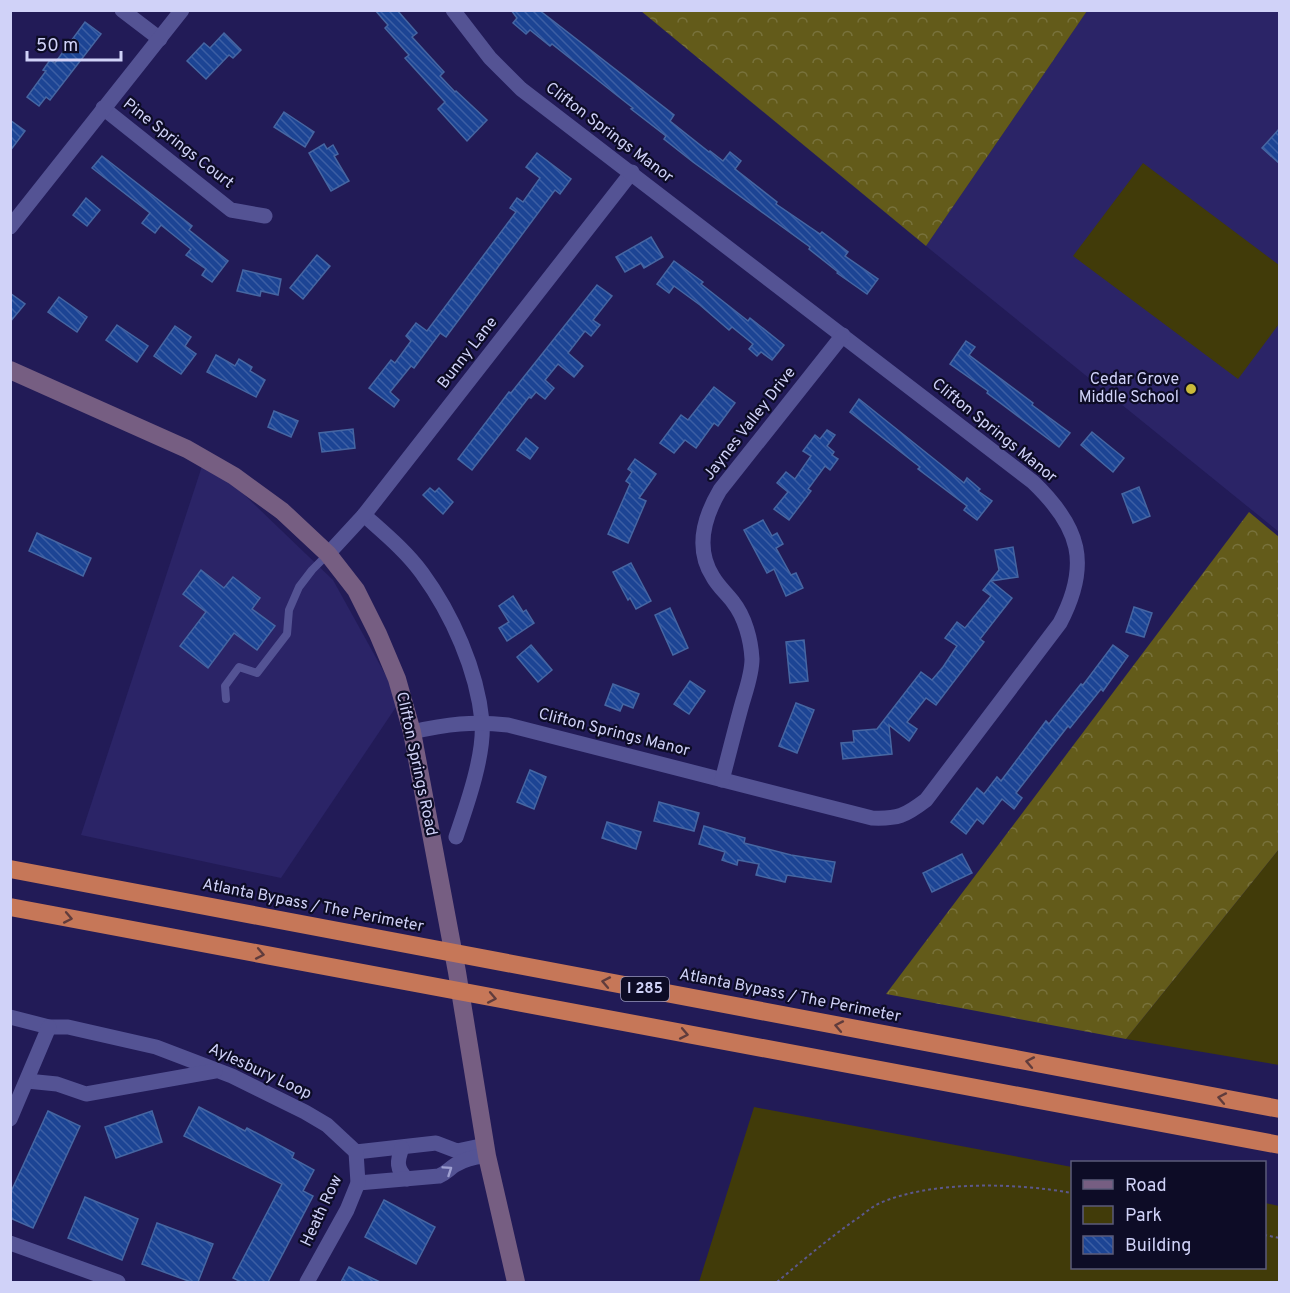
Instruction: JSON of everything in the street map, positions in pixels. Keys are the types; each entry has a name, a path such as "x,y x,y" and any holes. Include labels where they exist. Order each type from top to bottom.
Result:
{"highway":[{"name":"Atlanta Bypass / The Perimeter","path":"10,869 1280,1109"},
{"name":"I 285","path":"10,907 1280,1145"}],"street":[{"path":"122,10 160,39"},
{"path":"10,227 182,10"},
{"name":"Clifton Springs Manor","path":"412,732 447,724 482,722 508,725 872,818 892,819 911,812 926,800 1060,623 1071,601 1078,576 1076,548 1066,520 1052,501 1033,482 521,89 490,58 453,10"},
{"name":"Pine Springs Court","path":"103,108 231,210 265,216"},
{"name":"Bunny Lane","path":"328,554 364,515 632,172"},
{"name":"Jaynes Valley Drive","path":"722,780 750,677 752,659 743,620 735,604 713,578 708,567 702,542 705,522 710,507 720,490 843,335"},
{"name":"Clifton Springs Road","path":"10,370 187,449 234,476 282,511 328,554 356,590 378,633 397,679 412,732 471,1054 486,1150 516,1282"},
{"path":"364,515 422,572 460,640 474,686 482,722 478,763 456,837"},
{"name":"Aylesbury Loop","path":"10,1017 49,1027 68,1027 156,1047 218,1071 305,1112 327,1125 356,1152"},
{"path":"10,1119 49,1027"},
{"path":"27,1082 57,1084 86,1094 218,1071"},
{"path":"356,1152 436,1143 457,1151 486,1150"},
{"path":"402,1148 398,1164 401,1174 407,1179"},
{"path":"358,1182 439,1176 453,1166 486,1150"},
{"name":"Heath Row","path":"308,1282 347,1210 358,1182 356,1152"},
{"path":"10,1243 118,1282"}],"lane":[{"path":"225,699 225,686 239,667 257,673 287,634 288,610 299,587 328,554"}],"path":[{"path":"777,1282 825,1242 878,1205 907,1196 966,1185 1047,1188 1071,1192"}],"shaded area":[{"name":"Cedar Grove Middle School","path":"1087,11 1279,11 1279,532 926,246"},
{"path":"205,457 333,580 400,701 281,878 81,835"}],"green space":[{"path":"641,11 1087,11 926,246"},
{"path":"1143,163 1279,265 1279,324 1238,379 1073,256"},
{"path":"1249,512 1279,537 1279,849 1126,1039 886,994"},
{"path":"1279,849 1279,1065 1126,1039"},
{"path":"754,1107 1071,1167 1071,1269 1266,1269 1266,1203 1279,1206 1279,1282 699,1282"}],"building":[{"path":"375,10 397,10 417,33 412,37 444,72 440,76 487,120 467,141 438,109 445,102 405,58 409,55 385,28 388,25"},
{"path":"511,10 539,10 674,115 670,121 709,152 723,161 730,152 741,161 735,169 777,202 776,204 820,234 822,232 848,252 845,256 878,279 867,294 837,273 809,249 810,247 664,139 666,136 631,109 633,108 552,44 550,46 530,30 526,34 513,23 517,18"},
{"path":"85,22 101,34 50,100 46,97 39,106 27,97 46,71 43,70 50,60 55,63"},
{"path":"224,33 241,50 233,58 229,55 206,79 187,61 204,43 210,48"},
{"path":"284,112 314,132 305,147 274,127"},
{"path":"10,120 25,131 10,151"},
{"path":"1280,128 1280,164 1262,148"},
{"path":"324,144 327,149 333,145 338,154 334,156 349,181 331,191 309,153"},
{"path":"537,153 571,179 560,194 555,190 446,337 440,333 414,368 411,366 390,392 399,400 394,407 369,388 391,360 395,363 411,341 406,336 416,323 427,331 516,212 510,208 517,198 523,202 540,178 526,167"},
{"path":"102,156 192,226 189,230 228,261 212,282 202,275 206,269 186,255 191,249 161,225 155,233 142,223 150,213 92,168"},
{"path":"86,198 100,210 87,226 73,215"},
{"path":"651,237 663,257 644,268 641,263 625,272 616,257"},
{"path":"317,255 330,266 303,299 290,288"},
{"path":"674,261 703,282 701,284 748,321 750,318 784,345 772,360 761,352 757,356 749,349 753,344 732,327 729,330 674,286 669,293 657,284"},
{"path":"243,270 281,279 278,295 261,291 260,296 237,291"},
{"path":"597,285 612,296 593,320 600,325 591,336 585,331 568,353 583,366 574,377 558,364 545,380 554,388 545,399 536,392 531,398 529,397 472,470 458,459 509,392 511,393"},
{"path":"10,293 25,304 10,322"},
{"path":"59,297 87,317 77,332 48,312"},
{"path":"117,325 148,346 137,362 106,340"},
{"path":"175,326 191,337 185,346 196,354 181,374 154,356"},
{"path":"966,341 975,347 969,355 1070,433 1059,447 950,364"},
{"path":"216,355 235,366 239,359 252,367 250,371 265,380 256,397 207,372"},
{"path":"714,387 735,403 718,426 714,423 696,448 685,440 674,453 660,443 681,415 688,420"},
{"path":"859,399 964,483 967,478 980,489 978,491 992,501 977,520 964,510 967,506 918,469 920,467 850,412"},
{"path":"274,411 298,421 291,437 268,427"},
{"path":"353,429 355,448 322,452 319,433"},
{"path":"827,430 835,435 827,446 834,452 832,455 838,459 830,470 825,466 808,489 811,491 789,520 774,509 788,492 777,483 786,472 795,479 811,456 803,451 815,435 820,439"},
{"path":"1092,432 1124,458 1113,472 1081,445"},
{"path":"526,438 538,448 530,459 517,450"},
{"path":"635,459 656,474 639,498 646,501 628,543 608,534 630,484 626,481 632,472 628,469"},
{"path":"1139,487 1150,516 1133,523 1122,494"},
{"path":"430,488 435,492 439,488 453,502 443,514 423,495"},
{"path":"763,520 772,536 777,533 783,544 776,548 791,575 796,573 803,588 786,596 774,569 767,573 744,530"},
{"path":"37,533 91,558 83,576 29,551"},
{"path":"1013,547 1018,577 991,581 1012,598 980,639 984,642 936,705 926,698 907,722 917,729 909,741 889,725 892,754 843,759 841,743 854,742 853,731 877,729 921,672 932,680 943,667 957,646 945,638 957,622 965,628 991,596 983,590 999,570 995,550"},
{"path":"631,563 651,601 636,609 630,598 628,600 613,572"},
{"path":"201,570 224,588 233,577 260,598 252,609 275,626 257,650 234,633 208,668 180,646 206,612 183,594"},
{"path":"513,596 523,612 526,610 534,623 507,641 499,628 509,622 499,606"},
{"path":"1134,607 1152,613 1144,637 1126,632"},
{"path":"670,608 688,648 673,655 655,615"},
{"path":"804,640 808,681 790,683 786,642"},
{"path":"531,645 552,670 538,682 517,657"},
{"path":"1113,645 1128,656 1103,691 1101,689 1070,728 1068,726 1016,793 1022,798 1014,809 1002,799 983,824 977,819 966,834 951,822 977,788 984,794 997,777 1001,781 1046,721 1049,724 1081,684 1083,685"},
{"path":"690,681 705,691 689,714 674,704"},
{"path":"613,684 639,694 633,708 623,704 620,711 605,705"},
{"path":"796,703 814,710 797,753 779,746"},
{"path":"530,770 546,777 534,809 517,802"},
{"path":"659,802 699,813 694,831 654,821"},
{"path":"607,822 641,832 636,849 602,838"},
{"path":"704,826 745,838 744,843 791,855 835,862 831,882 787,875 785,882 756,875 759,864 738,860 737,865 722,860 725,852 699,844"},
{"path":"962,854 972,873 932,892 923,873"},
{"path":"199,1107 245,1131 247,1128 294,1153 292,1158 314,1170 303,1191 313,1196 268,1282 241,1282 233,1278 282,1184 184,1136"},
{"path":"48,1111 80,1126 33,1228 10,1218 10,1194"},
{"path":"152,1111 162,1142 116,1158 105,1127"},
{"path":"85,1197 138,1219 122,1260 68,1238"},
{"path":"384,1200 435,1227 416,1264 365,1237"},
{"path":"157,1223 213,1244 198,1282 191,1282 142,1264"},
{"path":"349,1267 380,1282 341,1282"}],"place":[{"name":"Cedar Grove Middle School","path":"1191,389"}]}
